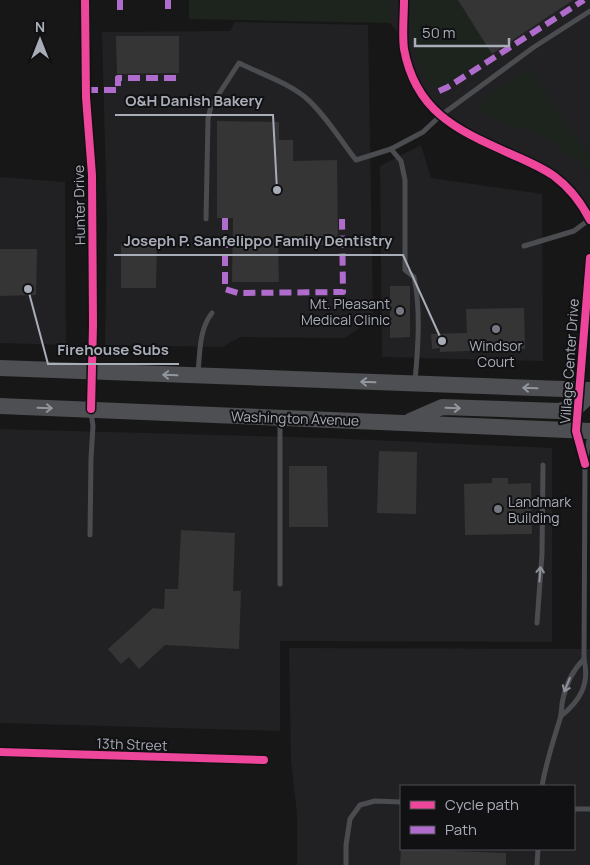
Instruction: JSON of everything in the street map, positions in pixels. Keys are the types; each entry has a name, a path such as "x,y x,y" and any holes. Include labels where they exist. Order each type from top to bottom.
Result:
{"main road":[{"path":"0,368 414,384 584,395"},
{"path":"408,422 442,407 559,411 584,395"},
{"name":"Washington Avenue","path":"0,406 585,431"},
{"path":"585,431 590,418"}],"street":[{"name":"Hunter Drive","path":"85,0 86,97 92,175 93,325 91,409"},
{"path":"404,0 404,48 408,63 420,92 440,116 467,134 533,164 553,176 574,195 590,219"},
{"name":"Village Center Drive","path":"585,464 584,395 590,258"},
{"name":"13th Street","path":"0,752 264,760"}],"lane":[{"path":"206,219 208,119 211,106 239,63 289,87 306,98 356,160 391,149 423,132 440,116 534,47 590,11"},
{"path":"391,149 402,161 405,180 404,270 414,277 416,289 418,337 414,384"},
{"path":"524,246 574,231 590,219"},
{"path":"198,376 205,322 212,313"},
{"path":"90,535 93,426 91,409"},
{"path":"280,418 280,584"},
{"path":"561,716 576,701 587,682 588,673 584,659 587,629 585,464"},
{"path":"537,623 542,554 543,466"},
{"path":"542,785 551,744 561,716 563,696 574,672 584,659"},
{"path":"346,865 346,845 350,819 360,805 376,801 400,802"},
{"path":"575,809 590,809"},
{"path":"537,865 538,850"}],"shaded area":[{"path":"189,0 390,0 390,23 189,19"},
{"path":"390,0 590,0 590,220 568,188 467,134 420,92 403,39 390,23"},
{"path":"412,0 458,0 492,54 447,84 436,89 421,71 417,60 413,36"},
{"path":"235,22 368,25 373,313 357,330 345,338 241,337 222,347 105,345 107,221 102,32 230,31"},
{"path":"530,67 590,158 590,171 566,151 552,143 480,112 481,105 488,96"},
{"path":"421,145 431,178 542,194 543,361 382,357 380,166"},
{"path":"0,177 65,182 66,345 0,343"},
{"path":"0,429 327,438 552,448 552,642 280,641 280,731 0,723"},
{"path":"289,648 590,649 590,865 297,865 297,814 291,761"}],"building":[{"path":"458,0 573,0 492,54"},
{"path":"116,36 179,36 179,73 117,74"},
{"path":"217,121 279,122 279,140 293,140 293,161 337,160 338,245 278,245 279,282 232,282 233,218 217,218"},
{"path":"121,243 157,244 156,288 121,288"},
{"path":"0,249 37,249 36,295 0,296"},
{"name":"Mt. Pleasant Medical Clinic","path":"390,286 410,286 410,337 390,338"},
{"name":"Windsor Court","path":"524,308 525,349 440,352 440,348 432,349 431,334 467,333 466,309"},
{"path":"379,451 417,452 416,514 377,513"},
{"path":"289,466 327,466 328,527 289,527"},
{"name":"Landmark Building","path":"492,478 508,478 508,484 531,483 532,534 465,535 464,484 492,483"},
{"path":"181,530 235,533 233,591 241,591 239,649 165,645 139,669 129,657 121,664 108,649 153,608 164,609 165,589 178,589"},
{"path":"401,850 506,853 506,865 400,865"}],"marked path":[{"path":"120,0 120,10"},
{"path":"168,0 168,9"},
{"path":"439,91 584,0"},
{"path":"86,90 118,90 118,78 178,78"},
{"path":"225,218 225,289 238,293 343,292 342,219"}],"cycle path":[{"path":"85,0 86,97 92,175 93,325 91,409"},
{"path":"404,0 404,49 410,71 419,90 430,105 458,128 534,164 554,176 575,196 590,220"},
{"path":"585,464 576,431 590,258"},
{"path":"0,752 264,760"}],"place":[{"name":"O&H Danish Bakery","path":"277,190"},
{"name":"Firehouse Subs","path":"28,289"},
{"name":"Mt. Pleasant Medical Clinic","path":"400,311"},
{"name":"Windsor Court","path":"496,329"},
{"name":"Joseph P. Sanfelippo Family Dentistry","path":"442,341"},
{"name":"Landmark Building","path":"498,509"}]}
